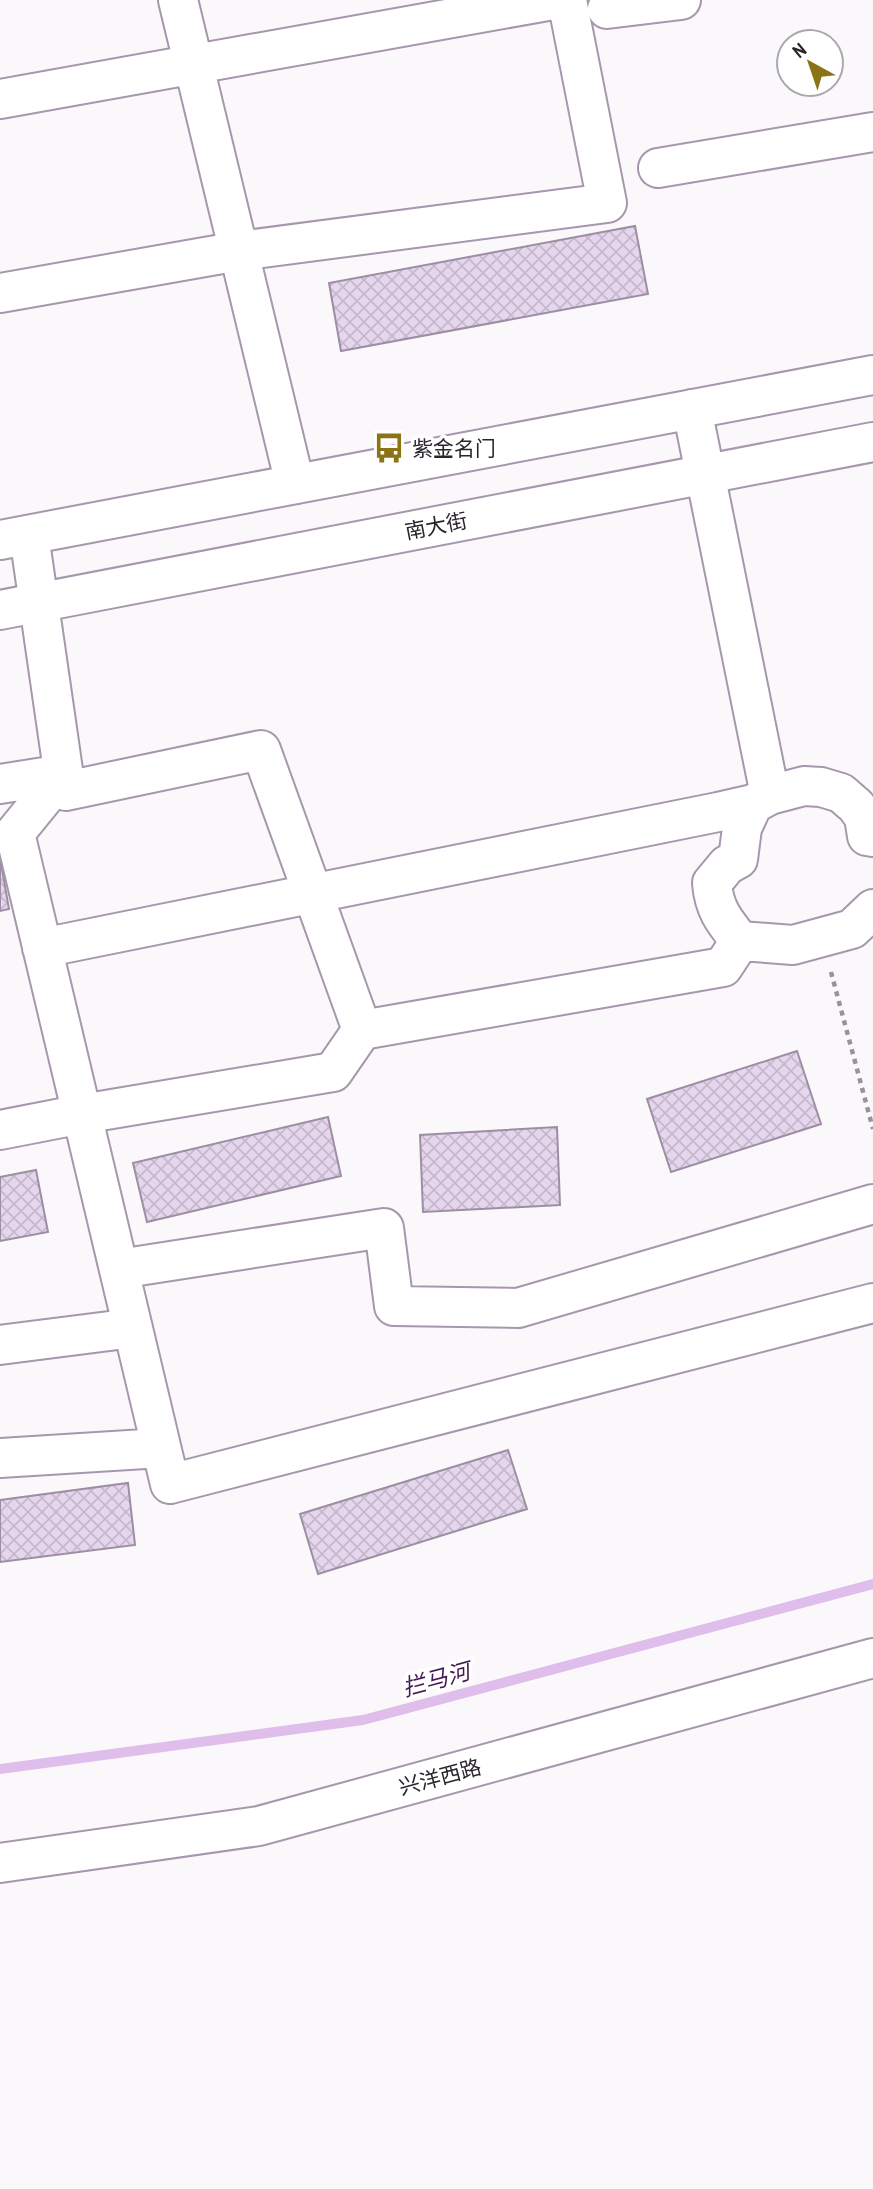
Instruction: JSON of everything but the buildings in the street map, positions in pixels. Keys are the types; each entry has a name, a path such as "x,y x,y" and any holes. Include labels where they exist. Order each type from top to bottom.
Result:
{"street":[{"path":"178,0 295,484"},
{"path":"0,99 193,62 554,0"},
{"path":"0,293 239,251 607,203 567,0"},
{"path":"607,9 681,0"},
{"path":"659,168 873,132"},
{"path":"362,1030 261,750 66,791 38,602 14,538 873,375"},
{"path":"692,409 706,474 762,800 741,828 738,859 727,865 712,883 713,900 722,918 740,941 793,946 852,929 873,909"},
{"name":"南大街","path":"0,610 873,442"},
{"path":"0,784 63,774"},
{"path":"63,774 15,833 170,1484 873,1303"},
{"path":"42,948 762,800 804,786 821,787 841,793 864,817 867,836 873,837"},
{"path":"0,1130 333,1072 362,1030 723,967 740,941"},
{"path":"119,1269 384,1228 394,1306 518,1307 873,1204"},
{"path":"0,1345 133,1328"},
{"path":"0,1458 162,1448"},
{"name":"兴洋西路","path":"0,1863 259,1826 873,1658"}],"path":[{"path":"822,937 873,1129"}],"waterway":[{"name":"拦马河","path":"0,1769 363,1720 873,1584"}],"place":[{"name":"紫金名门","path":"389,448"}]}
